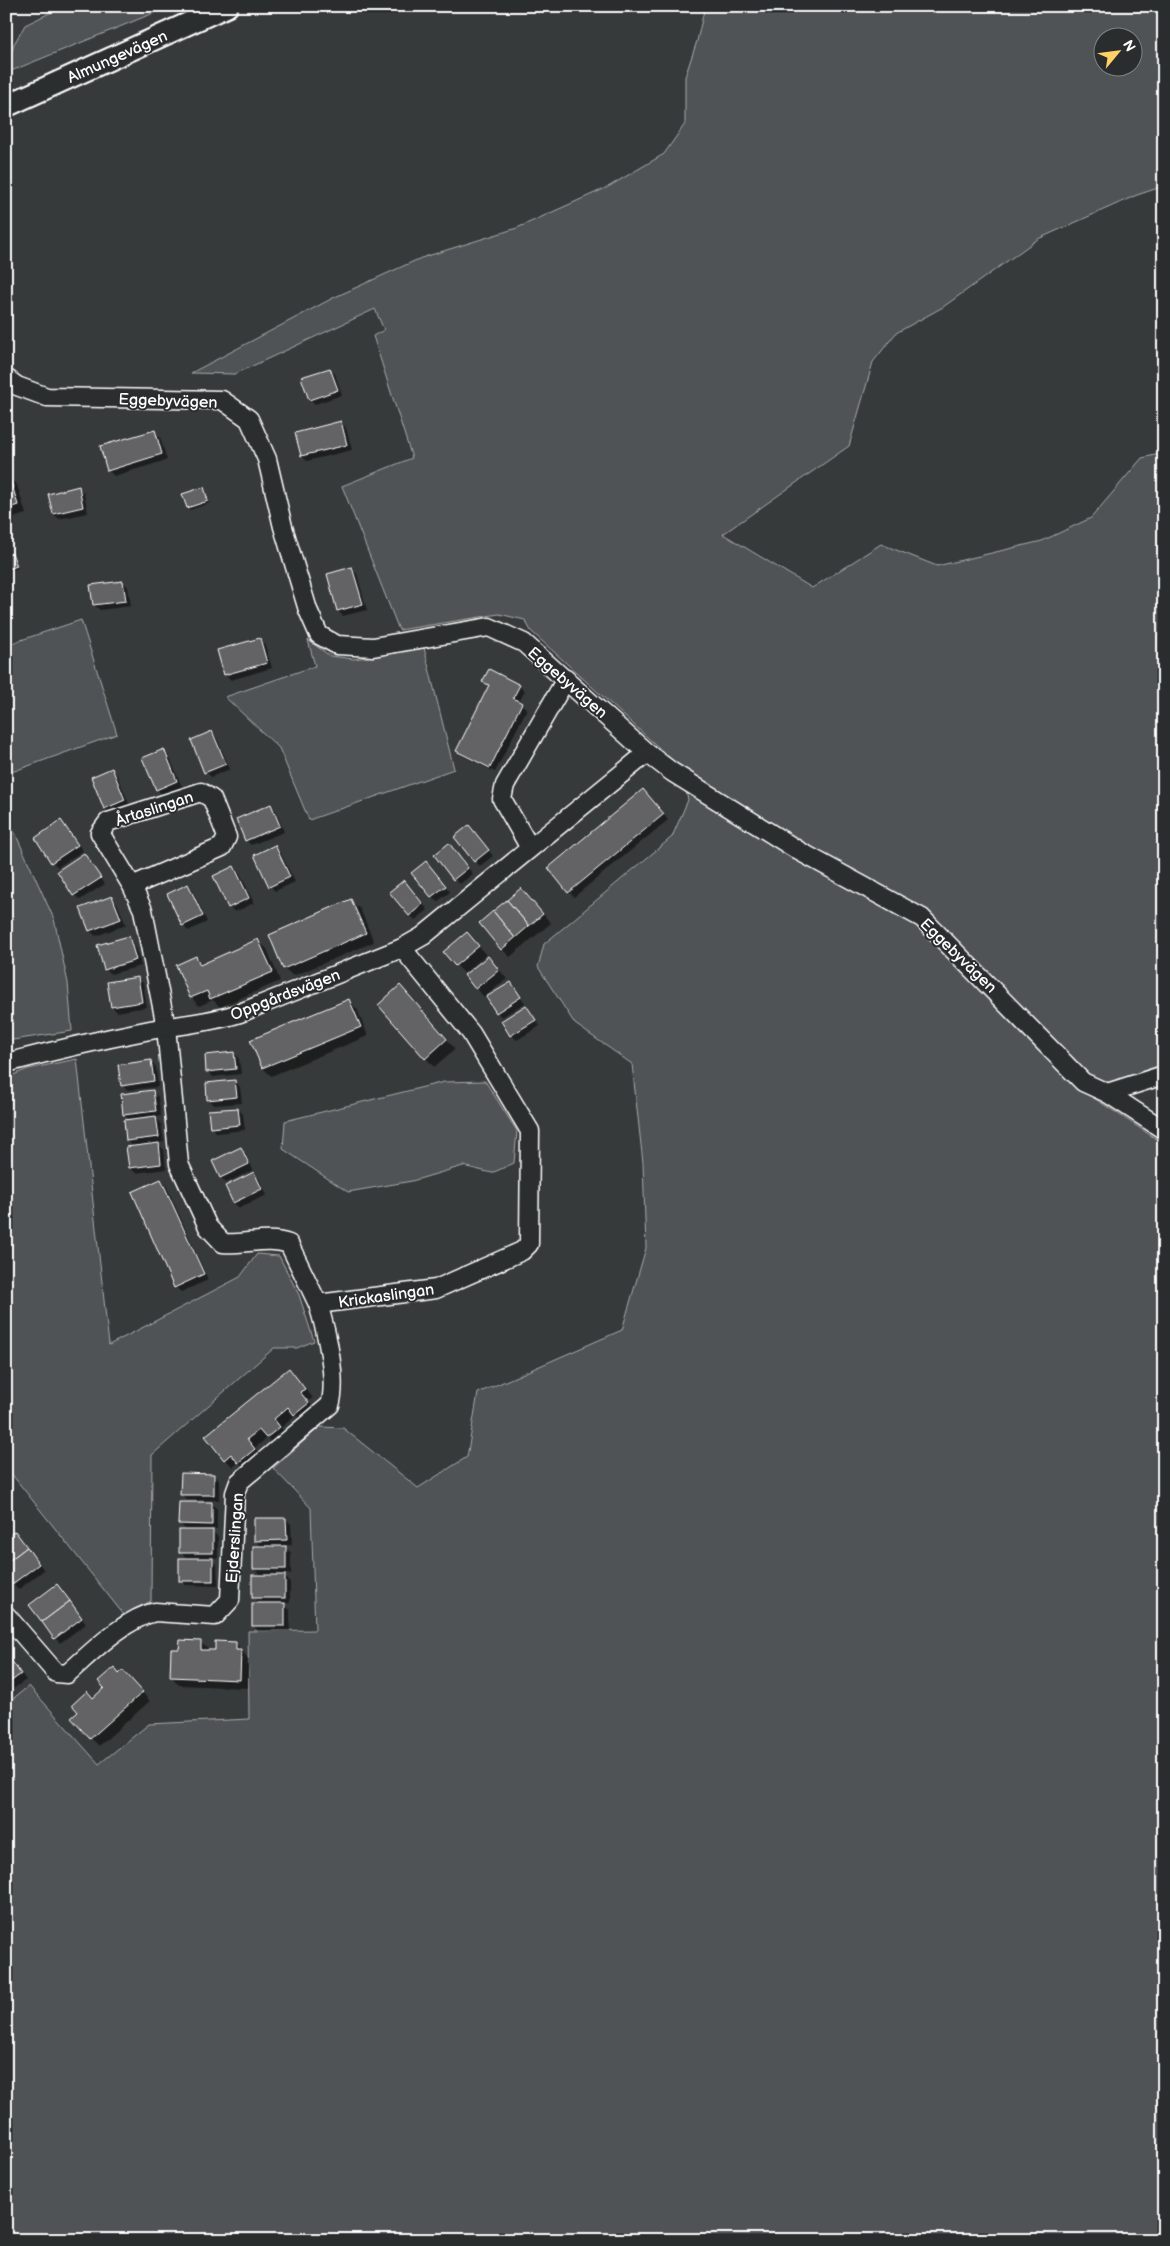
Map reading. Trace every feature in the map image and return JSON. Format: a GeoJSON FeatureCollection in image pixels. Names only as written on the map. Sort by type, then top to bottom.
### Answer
{"type":"FeatureCollection","features":[{"type":"Feature","properties":{"kind":"street","name":"Almungevägen"},"geometry":{"type":"LineString","coordinates":[[6,106],[227,6]]}},
{"type":"Feature","properties":{"kind":"street","name":"Eggebyvägen"},"geometry":{"type":"LineString","coordinates":[[6,378],[17,386],[47,398],[222,400],[249,419],[267,459],[283,527],[308,610],[319,635],[337,645],[373,646],[489,628],[524,643],[647,753],[672,772],[799,851],[922,918],[1083,1082],[1107,1093],[1164,1130]]}},
{"type":"Feature","properties":{"kind":"street"},"geometry":{"type":"LineString","coordinates":[[530,848],[502,799],[505,785],[566,679]]}},
{"type":"Feature","properties":{"kind":"street","name":"Oppgårdsvägen"},"geometry":{"type":"LineString","coordinates":[[6,1062],[100,1039],[213,1021],[240,1013],[402,948],[423,936],[647,753]]}},
{"type":"Feature","properties":{"kind":"street","name":"Årtaslingan"},"geometry":{"type":"LineString","coordinates":[[132,886],[222,847],[227,836],[212,798],[201,792],[108,822],[100,833],[132,886],[143,910],[166,1027]]}},
{"type":"Feature","properties":{"kind":"street","name":"Krickaslingan"},"geometry":{"type":"LineString","coordinates":[[166,1027],[179,1164],[208,1227],[223,1244],[273,1240],[288,1244],[318,1304],[436,1290],[522,1251],[529,1244],[530,1131],[471,1033],[402,948]]}},
{"type":"Feature","properties":{"kind":"street"},"geometry":{"type":"LineString","coordinates":[[1107,1093],[1164,1075]]}},
{"type":"Feature","properties":{"kind":"street","name":"Ejderslingan"},"geometry":{"type":"LineString","coordinates":[[6,1615],[56,1673],[66,1674],[129,1623],[146,1614],[155,1612],[215,1616],[230,1600],[235,1494],[238,1482],[330,1405],[334,1392],[324,1325],[318,1304]]}},
{"type":"Feature","properties":{"kind":"shaded area"},"geometry":{"type":"Polygon","coordinates":[[[64,6],[171,6],[6,73],[14,44],[25,25],[64,6]]]}},
{"type":"Feature","properties":{"kind":"shaded area"},"geometry":{"type":"Polygon","coordinates":[[[705,6],[1164,6],[1164,186],[1137,195],[1038,239],[943,307],[896,333],[873,362],[849,446],[723,534],[812,588],[881,544],[937,566],[1042,541],[1091,518],[1142,458],[1164,453],[1164,1064],[1125,1077],[1094,1098],[1164,1144],[1164,2240],[6,2240],[6,1704],[29,1686],[99,1764],[149,1724],[249,1719],[248,1631],[315,1630],[311,1508],[273,1468],[320,1427],[343,1428],[418,1488],[467,1457],[478,1393],[622,1330],[646,1248],[643,1163],[632,1064],[575,1024],[538,967],[544,944],[672,837],[688,800],[680,767],[531,631],[525,620],[499,614],[399,630],[342,486],[412,458],[373,336],[384,330],[375,309],[235,374],[191,373],[333,298],[421,258],[517,228],[608,187],[664,154],[685,124],[685,77],[697,41],[705,6]]]}},
{"type":"Feature","properties":{"kind":"shaded area"},"geometry":{"type":"Polygon","coordinates":[[[81,620],[117,734],[6,774],[6,645],[81,620]]]}},
{"type":"Feature","properties":{"kind":"shaded area"},"geometry":{"type":"Polygon","coordinates":[[[308,640],[330,656],[354,659],[424,648],[454,769],[309,820],[279,748],[225,697],[315,666],[308,640]]]}},
{"type":"Feature","properties":{"kind":"shaded area"},"geometry":{"type":"Polygon","coordinates":[[[6,813],[54,919],[68,983],[72,1031],[6,1041],[6,813]]]}},
{"type":"Feature","properties":{"kind":"shaded area"},"geometry":{"type":"Polygon","coordinates":[[[77,1059],[109,1345],[240,1277],[257,1254],[279,1256],[299,1295],[314,1341],[297,1348],[274,1348],[152,1455],[151,1601],[124,1615],[6,1467],[6,1078],[28,1069],[77,1059]]]}},
{"type":"Feature","properties":{"kind":"shaded area"},"geometry":{"type":"Polygon","coordinates":[[[485,1081],[517,1131],[514,1163],[492,1173],[463,1166],[412,1181],[348,1192],[283,1149],[285,1121],[444,1082],[485,1081]]]}},
{"type":"Feature","properties":{"kind":"building"},"geometry":{"type":"Polygon","coordinates":[[[330,368],[338,390],[309,400],[301,377],[330,368]]]}},
{"type":"Feature","properties":{"kind":"building"},"geometry":{"type":"Polygon","coordinates":[[[341,421],[347,445],[301,456],[295,433],[341,421]]]}},
{"type":"Feature","properties":{"kind":"building"},"geometry":{"type":"Polygon","coordinates":[[[155,430],[162,454],[107,471],[100,446],[155,430]]]}},
{"type":"Feature","properties":{"kind":"building"},"geometry":{"type":"Polygon","coordinates":[[[9,475],[18,505],[6,509],[6,476],[9,475]]]}},
{"type":"Feature","properties":{"kind":"building"},"geometry":{"type":"Polygon","coordinates":[[[79,486],[83,507],[53,514],[48,494],[79,486]]]}},
{"type":"Feature","properties":{"kind":"building"},"geometry":{"type":"Polygon","coordinates":[[[204,487],[208,501],[187,508],[182,494],[204,487]]]}},
{"type":"Feature","properties":{"kind":"building"},"geometry":{"type":"Polygon","coordinates":[[[12,553],[17,566],[6,570],[6,555],[12,553]]]}},
{"type":"Feature","properties":{"kind":"building"},"geometry":{"type":"Polygon","coordinates":[[[352,567],[363,604],[337,611],[327,574],[352,567]]]}},
{"type":"Feature","properties":{"kind":"building"},"geometry":{"type":"Polygon","coordinates":[[[123,581],[126,601],[93,605],[90,585],[123,581]]]}},
{"type":"Feature","properties":{"kind":"building"},"geometry":{"type":"Polygon","coordinates":[[[260,638],[267,663],[224,675],[217,650],[260,638]]]}},
{"type":"Feature","properties":{"kind":"building"},"geometry":{"type":"Polygon","coordinates":[[[489,669],[520,685],[513,698],[522,703],[490,768],[456,751],[489,685],[482,682],[489,669]]]}},
{"type":"Feature","properties":{"kind":"building"},"geometry":{"type":"Polygon","coordinates":[[[212,731],[226,764],[204,773],[191,740],[212,731]]]}},
{"type":"Feature","properties":{"kind":"building"},"geometry":{"type":"Polygon","coordinates":[[[164,749],[177,781],[156,790],[142,758],[164,749]]]}},
{"type":"Feature","properties":{"kind":"building"},"geometry":{"type":"Polygon","coordinates":[[[112,768],[125,800],[104,809],[91,777],[112,768]]]}},
{"type":"Feature","properties":{"kind":"building"},"geometry":{"type":"Polygon","coordinates":[[[643,789],[664,814],[568,893],[548,868],[643,789]]]}},
{"type":"Feature","properties":{"kind":"building"},"geometry":{"type":"Polygon","coordinates":[[[271,804],[280,826],[245,841],[236,819],[271,804]]]}},
{"type":"Feature","properties":{"kind":"building"},"geometry":{"type":"Polygon","coordinates":[[[61,820],[78,845],[51,863],[35,838],[61,820]]]}},
{"type":"Feature","properties":{"kind":"building"},"geometry":{"type":"Polygon","coordinates":[[[469,825],[489,850],[474,862],[454,837],[469,825]]]}},
{"type":"Feature","properties":{"kind":"building"},"geometry":{"type":"Polygon","coordinates":[[[449,843],[468,868],[453,880],[434,855],[449,843]]]}},
{"type":"Feature","properties":{"kind":"building"},"geometry":{"type":"Polygon","coordinates":[[[275,845],[290,877],[269,887],[254,855],[275,845]]]}},
{"type":"Feature","properties":{"kind":"building"},"geometry":{"type":"Polygon","coordinates":[[[84,853],[101,878],[73,896],[57,871],[84,853]]]}},
{"type":"Feature","properties":{"kind":"building"},"geometry":{"type":"Polygon","coordinates":[[[426,861],[446,886],[431,897],[411,873],[426,861]]]}},
{"type":"Feature","properties":{"kind":"building"},"geometry":{"type":"Polygon","coordinates":[[[234,866],[249,898],[228,908],[213,876],[234,866]]]}},
{"type":"Feature","properties":{"kind":"building"},"geometry":{"type":"Polygon","coordinates":[[[404,880],[423,904],[409,916],[389,892],[404,880]]]}},
{"type":"Feature","properties":{"kind":"building"},"geometry":{"type":"Polygon","coordinates":[[[188,884],[203,916],[182,926],[167,894],[188,884]]]}},
{"type":"Feature","properties":{"kind":"building"},"geometry":{"type":"Polygon","coordinates":[[[521,888],[543,914],[529,926],[507,900],[521,888]]]}},
{"type":"Feature","properties":{"kind":"building"},"geometry":{"type":"Polygon","coordinates":[[[112,896],[121,919],[89,931],[80,908],[112,896]]]}},
{"type":"Feature","properties":{"kind":"building"},"geometry":{"type":"Polygon","coordinates":[[[351,899],[366,933],[283,969],[269,935],[351,899]]]}},
{"type":"Feature","properties":{"kind":"building"},"geometry":{"type":"Polygon","coordinates":[[[507,900],[529,926],[515,938],[493,911],[507,900]]]}},
{"type":"Feature","properties":{"kind":"building"},"geometry":{"type":"Polygon","coordinates":[[[493,911],[515,938],[501,950],[479,923],[493,911]]]}},
{"type":"Feature","properties":{"kind":"building"},"geometry":{"type":"Polygon","coordinates":[[[467,932],[479,946],[455,966],[443,952],[467,932]]]}},
{"type":"Feature","properties":{"kind":"building"},"geometry":{"type":"Polygon","coordinates":[[[129,936],[136,960],[104,970],[97,945],[129,936]]]}},
{"type":"Feature","properties":{"kind":"building"},"geometry":{"type":"Polygon","coordinates":[[[258,939],[273,972],[210,999],[207,991],[190,998],[176,965],[196,956],[200,965],[258,939]]]}},
{"type":"Feature","properties":{"kind":"building"},"geometry":{"type":"Polygon","coordinates":[[[488,956],[499,970],[475,989],[464,975],[488,956]]]}},
{"type":"Feature","properties":{"kind":"building"},"geometry":{"type":"Polygon","coordinates":[[[138,977],[142,1002],[111,1007],[107,982],[138,977]]]}},
{"type":"Feature","properties":{"kind":"building"},"geometry":{"type":"Polygon","coordinates":[[[511,982],[521,997],[496,1013],[486,997],[511,982]]]}},
{"type":"Feature","properties":{"kind":"building"},"geometry":{"type":"Polygon","coordinates":[[[400,985],[447,1039],[425,1059],[378,1005],[400,985]]]}},
{"type":"Feature","properties":{"kind":"building"},"geometry":{"type":"Polygon","coordinates":[[[349,999],[361,1027],[262,1068],[250,1040],[349,999]]]}},
{"type":"Feature","properties":{"kind":"building"},"geometry":{"type":"Polygon","coordinates":[[[526,1005],[536,1020],[510,1036],[501,1021],[526,1005]]]}},
{"type":"Feature","properties":{"kind":"building"},"geometry":{"type":"Polygon","coordinates":[[[234,1052],[236,1069],[206,1072],[205,1055],[234,1052]]]}},
{"type":"Feature","properties":{"kind":"building"},"geometry":{"type":"Polygon","coordinates":[[[151,1060],[154,1081],[121,1086],[118,1065],[151,1060]]]}},
{"type":"Feature","properties":{"kind":"building"},"geometry":{"type":"Polygon","coordinates":[[[235,1080],[237,1097],[207,1100],[206,1083],[235,1080]]]}},
{"type":"Feature","properties":{"kind":"building"},"geometry":{"type":"Polygon","coordinates":[[[153,1090],[156,1111],[123,1115],[121,1094],[153,1090]]]}},
{"type":"Feature","properties":{"kind":"building"},"geometry":{"type":"Polygon","coordinates":[[[238,1108],[240,1125],[210,1128],[208,1110],[238,1108]]]}},
{"type":"Feature","properties":{"kind":"building"},"geometry":{"type":"Polygon","coordinates":[[[156,1116],[159,1137],[126,1141],[124,1120],[156,1116]]]}},
{"type":"Feature","properties":{"kind":"building"},"geometry":{"type":"Polygon","coordinates":[[[159,1143],[161,1164],[129,1168],[126,1147],[159,1143]]]}},
{"type":"Feature","properties":{"kind":"building"},"geometry":{"type":"Polygon","coordinates":[[[241,1147],[249,1164],[220,1178],[212,1161],[241,1147]]]}},
{"type":"Feature","properties":{"kind":"building"},"geometry":{"type":"Polygon","coordinates":[[[254,1172],[262,1189],[233,1203],[225,1186],[254,1172]]]}},
{"type":"Feature","properties":{"kind":"building"},"geometry":{"type":"Polygon","coordinates":[[[161,1179],[204,1274],[174,1288],[132,1192],[161,1179]]]}},
{"type":"Feature","properties":{"kind":"building"},"geometry":{"type":"Polygon","coordinates":[[[289,1368],[305,1389],[300,1392],[309,1403],[294,1415],[288,1407],[274,1419],[280,1427],[266,1438],[259,1430],[247,1439],[255,1449],[238,1463],[231,1454],[224,1460],[205,1436],[289,1368]]]}},
{"type":"Feature","properties":{"kind":"building"},"geometry":{"type":"Polygon","coordinates":[[[181,1473],[214,1474],[214,1495],[180,1495],[181,1473]]]}},
{"type":"Feature","properties":{"kind":"building"},"geometry":{"type":"Polygon","coordinates":[[[179,1502],[212,1502],[212,1525],[178,1524],[179,1502]]]}},
{"type":"Feature","properties":{"kind":"building"},"geometry":{"type":"Polygon","coordinates":[[[254,1518],[286,1518],[287,1540],[254,1541],[254,1518]]]}},
{"type":"Feature","properties":{"kind":"building"},"geometry":{"type":"Polygon","coordinates":[[[179,1530],[213,1530],[213,1553],[179,1553],[179,1530]]]}},
{"type":"Feature","properties":{"kind":"building"},"geometry":{"type":"Polygon","coordinates":[[[15,1531],[27,1547],[6,1563],[6,1537],[15,1531]]]}},
{"type":"Feature","properties":{"kind":"building"},"geometry":{"type":"Polygon","coordinates":[[[253,1546],[286,1546],[286,1569],[253,1569],[253,1546]]]}},
{"type":"Feature","properties":{"kind":"building"},"geometry":{"type":"Polygon","coordinates":[[[27,1547],[39,1564],[11,1585],[6,1578],[6,1563],[27,1547]]]}},
{"type":"Feature","properties":{"kind":"building"},"geometry":{"type":"Polygon","coordinates":[[[179,1558],[213,1558],[213,1581],[179,1581],[179,1558]]]}},
{"type":"Feature","properties":{"kind":"building"},"geometry":{"type":"Polygon","coordinates":[[[252,1575],[285,1575],[285,1598],[252,1598],[252,1575]]]}},
{"type":"Feature","properties":{"kind":"building"},"geometry":{"type":"Polygon","coordinates":[[[57,1584],[70,1601],[42,1622],[29,1605],[57,1584]]]}},
{"type":"Feature","properties":{"kind":"building"},"geometry":{"type":"Polygon","coordinates":[[[70,1601],[82,1618],[54,1639],[42,1622],[70,1601]]]}},
{"type":"Feature","properties":{"kind":"building"},"geometry":{"type":"Polygon","coordinates":[[[252,1603],[285,1603],[285,1626],[252,1626],[252,1603]]]}},
{"type":"Feature","properties":{"kind":"building"},"geometry":{"type":"Polygon","coordinates":[[[180,1640],[201,1641],[201,1650],[215,1650],[215,1641],[236,1642],[236,1650],[241,1650],[240,1680],[170,1677],[171,1649],[179,1649],[180,1640]]]}},
{"type":"Feature","properties":{"kind":"building"},"geometry":{"type":"Polygon","coordinates":[[[9,1657],[21,1674],[6,1685],[6,1659],[9,1657]]]}},
{"type":"Feature","properties":{"kind":"building"},"geometry":{"type":"Polygon","coordinates":[[[114,1667],[119,1674],[123,1670],[143,1692],[90,1739],[71,1718],[78,1712],[72,1705],[87,1691],[93,1698],[104,1688],[98,1681],[114,1667]]]}}]}
